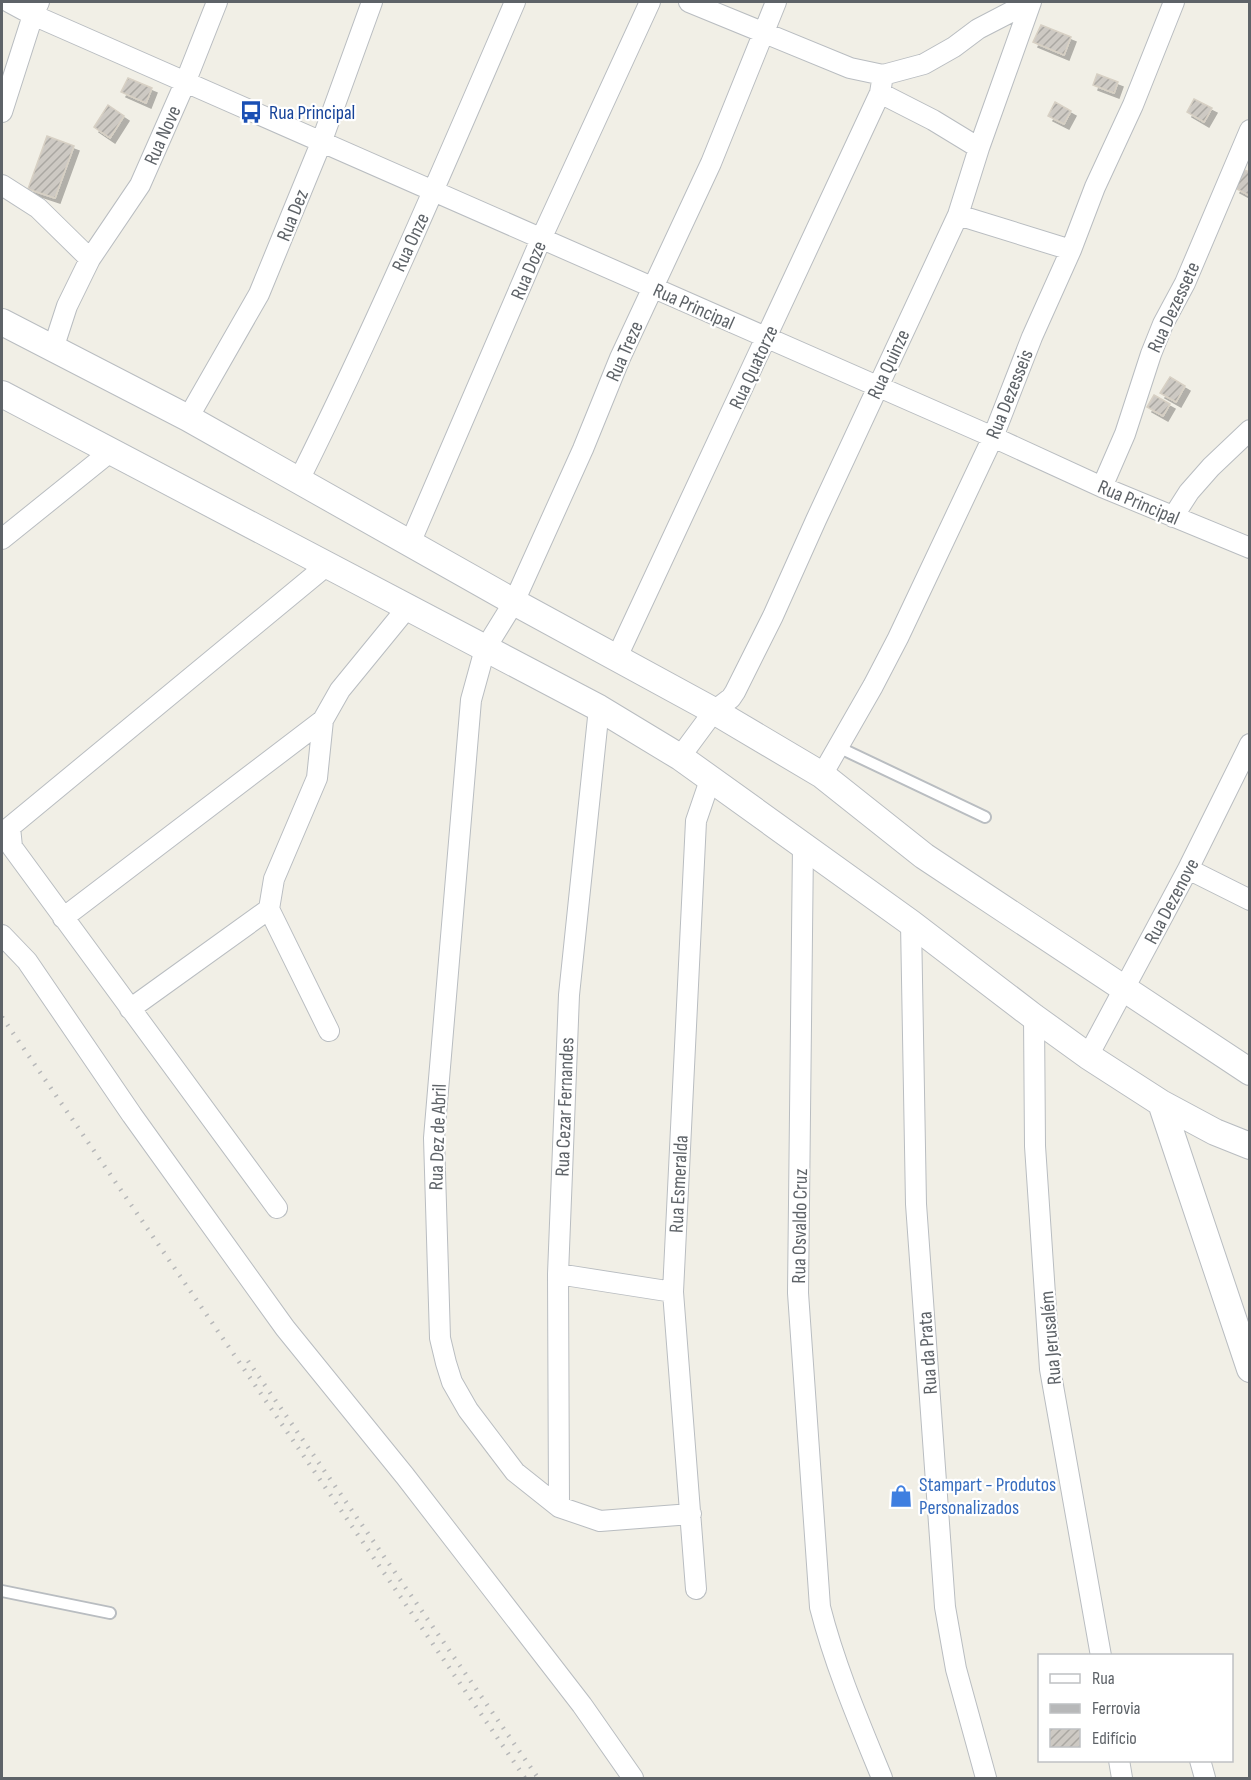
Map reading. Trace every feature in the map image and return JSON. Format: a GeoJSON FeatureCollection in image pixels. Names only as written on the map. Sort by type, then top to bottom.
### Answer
{"type":"FeatureCollection","features":[{"type":"Feature","properties":{"kind":"street","name":"Rua Principal"},"geometry":{"type":"LineString","coordinates":[[9,2],[36,8],[186,83],[1102,487],[1250,549]]}},
{"type":"Feature","properties":{"kind":"street","name":"Rua Nove"},"geometry":{"type":"LineString","coordinates":[[53,350],[67,306],[90,259],[140,185],[186,83],[217,2]]}},
{"type":"Feature","properties":{"kind":"street","name":"Rua Dez"},"geometry":{"type":"LineString","coordinates":[[188,417],[259,294],[321,143],[372,2]]}},
{"type":"Feature","properties":{"kind":"street","name":"Rua Onze"},"geometry":{"type":"LineString","coordinates":[[299,480],[434,192],[515,2]]}},
{"type":"Feature","properties":{"kind":"street","name":"Rua Doze"},"geometry":{"type":"LineString","coordinates":[[411,542],[541,239],[650,2]]}},
{"type":"Feature","properties":{"kind":"street"},"geometry":{"type":"LineString","coordinates":[[690,2],[850,68],[882,84],[933,120],[979,148]]}},
{"type":"Feature","properties":{"kind":"street","name":"Rua Treze"},"geometry":{"type":"LineString","coordinates":[[514,602],[652,288],[676,242],[711,163],[776,2]]}},
{"type":"Feature","properties":{"kind":"street"},"geometry":{"type":"LineString","coordinates":[[882,84],[924,64],[954,47],[978,29],[1030,2]]}},
{"type":"Feature","properties":{"kind":"street","name":"Rua Quinze"},"geometry":{"type":"LineString","coordinates":[[680,757],[714,711],[731,698],[751,661],[958,215],[1030,2]]}},
{"type":"Feature","properties":{"kind":"street","name":"Rua Dezesseis"},"geometry":{"type":"LineString","coordinates":[[822,775],[873,686],[993,437],[1032,337],[1071,250],[1095,187],[1133,105],[1174,2]]}},
{"type":"Feature","properties":{"kind":"street"},"geometry":{"type":"LineString","coordinates":[[2,112],[36,8]]}},
{"type":"Feature","properties":{"kind":"street","name":"Rua Quatorze"},"geometry":{"type":"LineString","coordinates":[[617,657],[767,338],[882,84]]}},
{"type":"Feature","properties":{"kind":"street","name":"Rua Dezessete"},"geometry":{"type":"LineString","coordinates":[[1102,487],[1125,434],[1163,324],[1185,283],[1250,130]]}},
{"type":"Feature","properties":{"kind":"street"},"geometry":{"type":"LineString","coordinates":[[2,185],[38,208],[90,259]]}},
{"type":"Feature","properties":{"kind":"street"},"geometry":{"type":"LineString","coordinates":[[958,215],[1071,250]]}},
{"type":"Feature","properties":{"kind":"street"},"geometry":{"type":"LineString","coordinates":[[2,322],[188,417],[514,602],[714,711],[822,775],[924,856],[1250,1072]]}},
{"type":"Feature","properties":{"kind":"street"},"geometry":{"type":"LineString","coordinates":[[3,397],[599,708],[680,757],[912,923],[1088,1056],[1161,1103],[1215,1132],[1250,1146]]}},
{"type":"Feature","properties":{"kind":"street"},"geometry":{"type":"LineString","coordinates":[[1173,517],[1189,492],[1211,466],[1250,430]]}},
{"type":"Feature","properties":{"kind":"street"},"geometry":{"type":"LineString","coordinates":[[2,540],[110,452]]}},
{"type":"Feature","properties":{"kind":"street"},"geometry":{"type":"LineString","coordinates":[[277,1208],[12,847],[10,827],[326,566]]}},
{"type":"Feature","properties":{"kind":"street","name":"Rua Dez de Abril"},"geometry":{"type":"LineString","coordinates":[[514,602],[484,649],[471,700],[434,1138],[440,1338],[452,1382],[468,1410],[515,1472],[559,1507],[600,1521],[691,1514]]}},
{"type":"Feature","properties":{"kind":"street"},"geometry":{"type":"LineString","coordinates":[[329,1031],[269,909],[274,879],[316,778],[323,720],[340,690],[407,608]]}},
{"type":"Feature","properties":{"kind":"street","name":"Rua Cezar Fernandes"},"geometry":{"type":"LineString","coordinates":[[559,1507],[558,1274],[569,995],[599,708]]}},
{"type":"Feature","properties":{"kind":"street"},"geometry":{"type":"LineString","coordinates":[[63,918],[323,720]]}},
{"type":"Feature","properties":{"kind":"street","name":"Rua Dezenove"},"geometry":{"type":"LineString","coordinates":[[1088,1056],[1188,869],[1250,744]]}},
{"type":"Feature","properties":{"kind":"street","name":"Rua Esmeralda"},"geometry":{"type":"LineString","coordinates":[[696,1589],[673,1292],[696,821],[710,780]]}},
{"type":"Feature","properties":{"kind":"street","name":"Rua Osvaldo Cruz"},"geometry":{"type":"LineString","coordinates":[[803,845],[798,1293],[820,1607],[844,1686],[882,1779]]}},
{"type":"Feature","properties":{"kind":"street"},"geometry":{"type":"LineString","coordinates":[[1188,869],[1250,900]]}},
{"type":"Feature","properties":{"kind":"street"},"geometry":{"type":"LineString","coordinates":[[130,1009],[269,909]]}},
{"type":"Feature","properties":{"kind":"street","name":"Rua da Prata"},"geometry":{"type":"LineString","coordinates":[[912,923],[916,1204],[945,1607],[956,1669],[986,1779]]}},
{"type":"Feature","properties":{"kind":"street"},"geometry":{"type":"LineString","coordinates":[[2,934],[27,961],[132,1115],[285,1328],[405,1476],[582,1705],[633,1779]]}},
{"type":"Feature","properties":{"kind":"street","name":"Rua Jerusalém"},"geometry":{"type":"LineString","coordinates":[[1034,1017],[1035,1146],[1050,1369],[1101,1654]]}},
{"type":"Feature","properties":{"kind":"street"},"geometry":{"type":"LineString","coordinates":[[1161,1103],[1250,1369]]}},
{"type":"Feature","properties":{"kind":"street"},"geometry":{"type":"LineString","coordinates":[[558,1274],[673,1292]]}},
{"type":"Feature","properties":{"kind":"street"},"geometry":{"type":"LineString","coordinates":[[1119,1762],[1122,1779]]}},
{"type":"Feature","properties":{"kind":"street"},"geometry":{"type":"LineString","coordinates":[[1200,1762],[1205,1779]]}},
{"type":"Feature","properties":{"kind":"lane"},"geometry":{"type":"LineString","coordinates":[[838,747],[985,817]]}},
{"type":"Feature","properties":{"kind":"lane"},"geometry":{"type":"LineString","coordinates":[[2,1591],[110,1613]]}},
{"type":"Feature","properties":{"kind":"building"},"geometry":{"type":"Polygon","coordinates":[[[1041,25],[1071,37],[1064,55],[1033,42],[1041,25]]]}},
{"type":"Feature","properties":{"kind":"building"},"geometry":{"type":"Polygon","coordinates":[[[1097,74],[1118,82],[1114,93],[1093,85],[1097,74]]]}},
{"type":"Feature","properties":{"kind":"building"},"geometry":{"type":"Polygon","coordinates":[[[128,78],[152,88],[146,103],[121,92],[128,78]]]}},
{"type":"Feature","properties":{"kind":"building"},"geometry":{"type":"Polygon","coordinates":[[[1194,99],[1212,108],[1204,122],[1187,112],[1194,99]]]}},
{"type":"Feature","properties":{"kind":"building"},"geometry":{"type":"Polygon","coordinates":[[[1055,102],[1071,111],[1064,124],[1048,116],[1055,102]]]}},
{"type":"Feature","properties":{"kind":"building"},"geometry":{"type":"Polygon","coordinates":[[[108,105],[124,116],[110,138],[94,127],[108,105]]]}},
{"type":"Feature","properties":{"kind":"building"},"geometry":{"type":"Polygon","coordinates":[[[47,136],[74,146],[55,198],[28,189],[47,136]]]}},
{"type":"Feature","properties":{"kind":"building"},"geometry":{"type":"Polygon","coordinates":[[[1244,170],[1250,172],[1250,196],[1235,188],[1244,170]]]}},
{"type":"Feature","properties":{"kind":"building"},"geometry":{"type":"Polygon","coordinates":[[[1170,377],[1185,386],[1176,402],[1160,393],[1170,377]]]}},
{"type":"Feature","properties":{"kind":"building"},"geometry":{"type":"Polygon","coordinates":[[[1154,395],[1170,404],[1163,416],[1147,407],[1154,395]]]}},
{"type":"Feature","properties":{"kind":"railway"},"geometry":{"type":"LineString","coordinates":[[2,1017],[525,1778]]}},
{"type":"Feature","properties":{"kind":"railway"},"geometry":{"type":"LineString","coordinates":[[248,1361],[538,1778]]}},
{"type":"Feature","properties":{"kind":"place","name":"Rua Principal"},"geometry":{"type":"Point","coordinates":[251,112]}},
{"type":"Feature","properties":{"kind":"place","name":"Stampart - Produtos Personalizados"},"geometry":{"type":"Point","coordinates":[901,1496]}}]}
